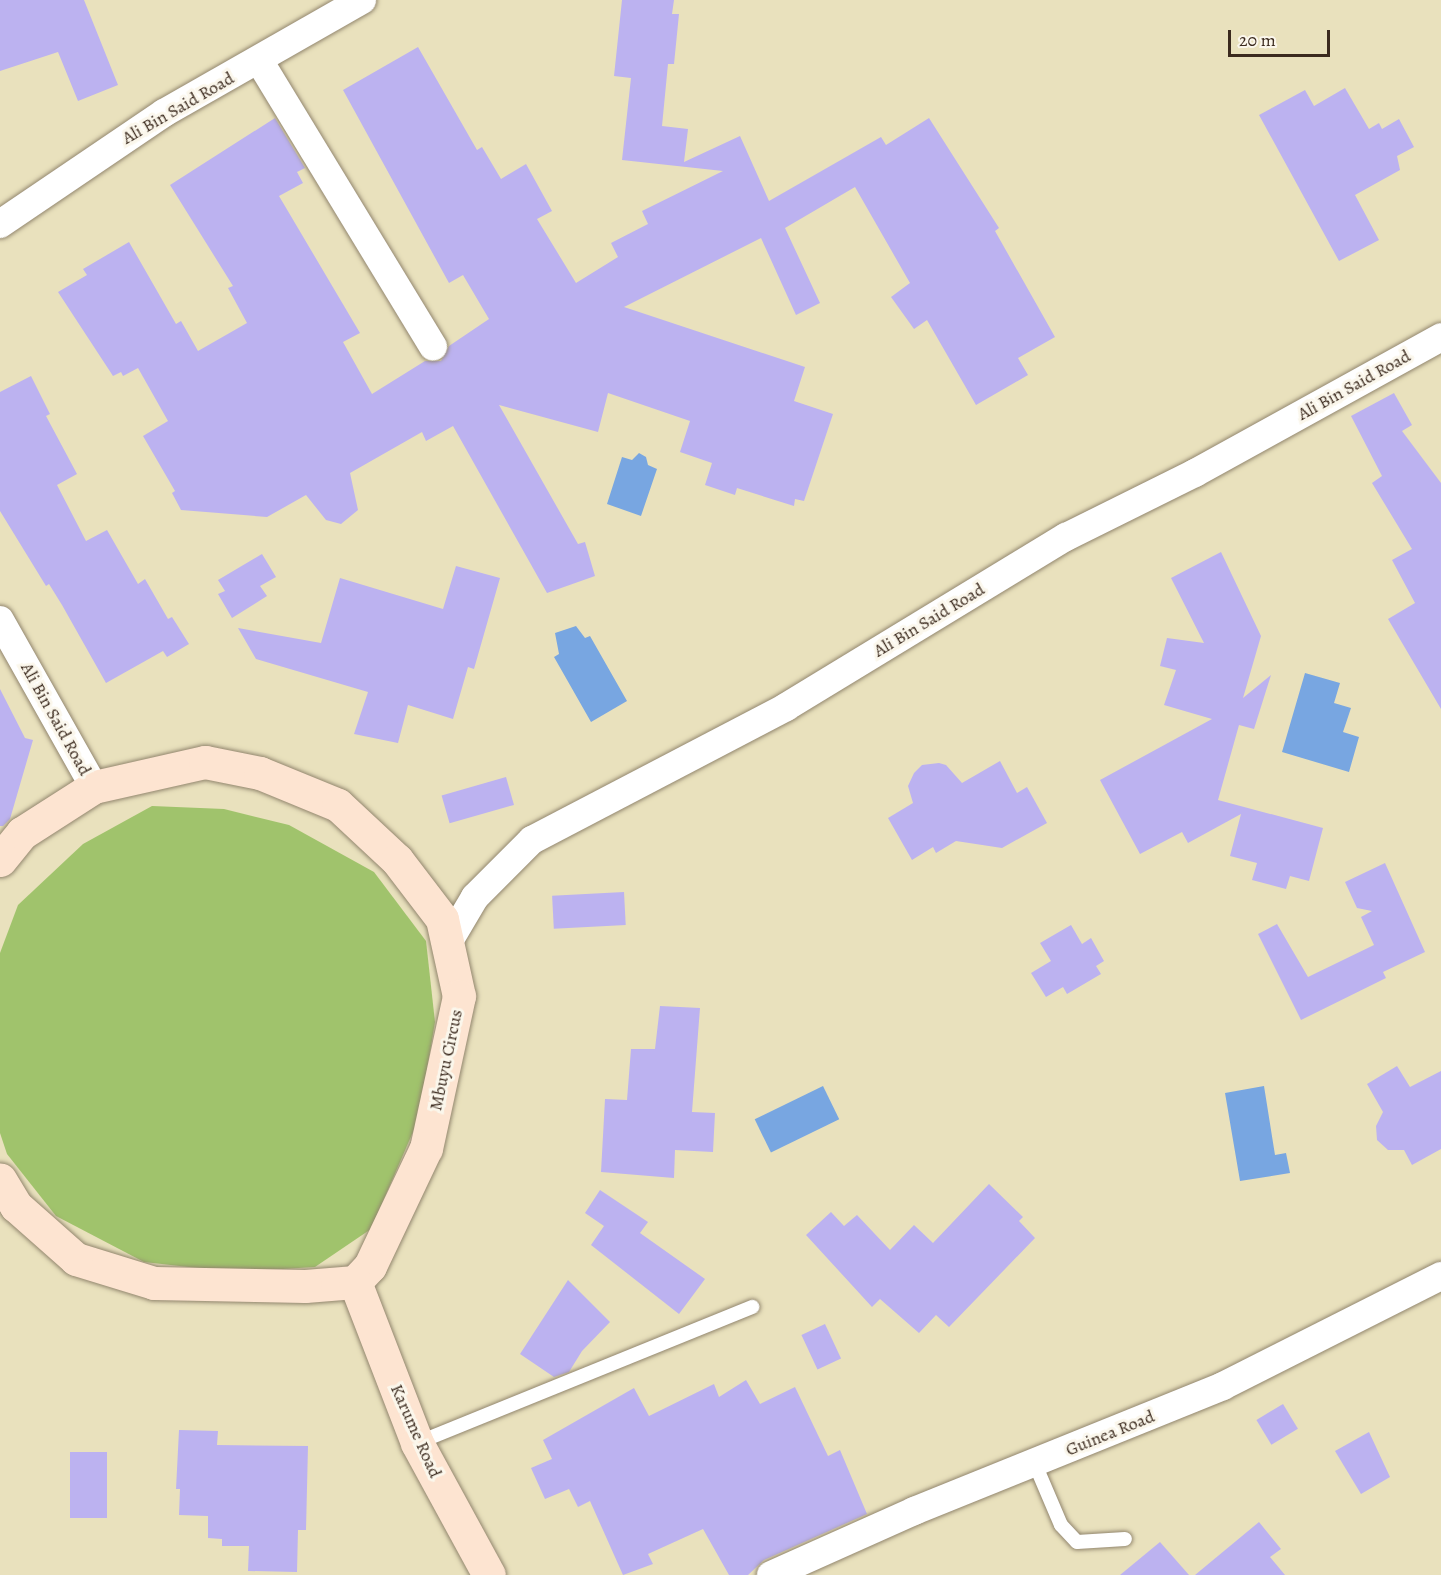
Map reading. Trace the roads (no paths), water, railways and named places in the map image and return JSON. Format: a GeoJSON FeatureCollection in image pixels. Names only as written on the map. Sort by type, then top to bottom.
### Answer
{"type":"FeatureCollection","features":[{"type":"Feature","properties":{"kind":"street","name":"Ali Bin Said Road"},"geometry":{"type":"LineString","coordinates":[[0,224],[164,113],[260,62],[362,0]]}},
{"type":"Feature","properties":{"kind":"street"},"geometry":{"type":"LineString","coordinates":[[260,62],[433,347]]}},
{"type":"Feature","properties":{"kind":"street","name":"Ali Bin Said Road"},"geometry":{"type":"LineString","coordinates":[[449,941],[476,897],[532,840],[786,706],[1066,537],[1195,473],[1441,336]]}},
{"type":"Feature","properties":{"kind":"street","name":"Ali Bin Said Road"},"geometry":{"type":"LineString","coordinates":[[0,620],[94,787]]}},
{"type":"Feature","properties":{"kind":"street","name":"Mbuyu Circus"},"geometry":{"type":"LineString","coordinates":[[0,860],[22,833],[94,787],[205,762],[261,773],[338,805],[397,860],[442,919],[449,941],[459,996],[426,1148],[370,1266],[355,1282]]}},
{"type":"Feature","properties":{"kind":"street"},"geometry":{"type":"LineString","coordinates":[[0,1179],[16,1206],[76,1259],[154,1283],[305,1286],[355,1282]]}},
{"type":"Feature","properties":{"kind":"street","name":"Guinea Road"},"geometry":{"type":"LineString","coordinates":[[771,1575],[914,1511],[1035,1464],[1223,1386],[1441,1276]]}},
{"type":"Feature","properties":{"kind":"street","name":"Karume Road"},"geometry":{"type":"LineString","coordinates":[[355,1282],[417,1443],[489,1575]]}},
{"type":"Feature","properties":{"kind":"lane"},"geometry":{"type":"LineString","coordinates":[[417,1443],[752,1307]]}},
{"type":"Feature","properties":{"kind":"lane"},"geometry":{"type":"LineString","coordinates":[[1035,1464],[1061,1525],[1077,1542],[1125,1539]]}},
{"type":"Feature","properties":{"kind":"water"},"geometry":{"type":"Polygon","coordinates":[[[639,453],[646,457],[648,465],[657,469],[641,516],[607,504],[622,457],[632,460],[639,453]]]}},
{"type":"Feature","properties":{"kind":"water"},"geometry":{"type":"Polygon","coordinates":[[[576,626],[585,638],[590,636],[627,701],[591,722],[554,657],[559,654],[555,633],[576,626]]]}},
{"type":"Feature","properties":{"kind":"water"},"geometry":{"type":"Polygon","coordinates":[[[1305,673],[1340,683],[1334,703],[1351,708],[1343,732],[1359,737],[1349,772],[1282,752],[1305,673]]]}},
{"type":"Feature","properties":{"kind":"water"},"geometry":{"type":"Polygon","coordinates":[[[823,1086],[839,1119],[771,1153],[755,1119],[823,1086]]]}},
{"type":"Feature","properties":{"kind":"water"},"geometry":{"type":"Polygon","coordinates":[[[1264,1086],[1275,1155],[1286,1153],[1290,1173],[1240,1181],[1225,1093],[1264,1086]]]}}]}
